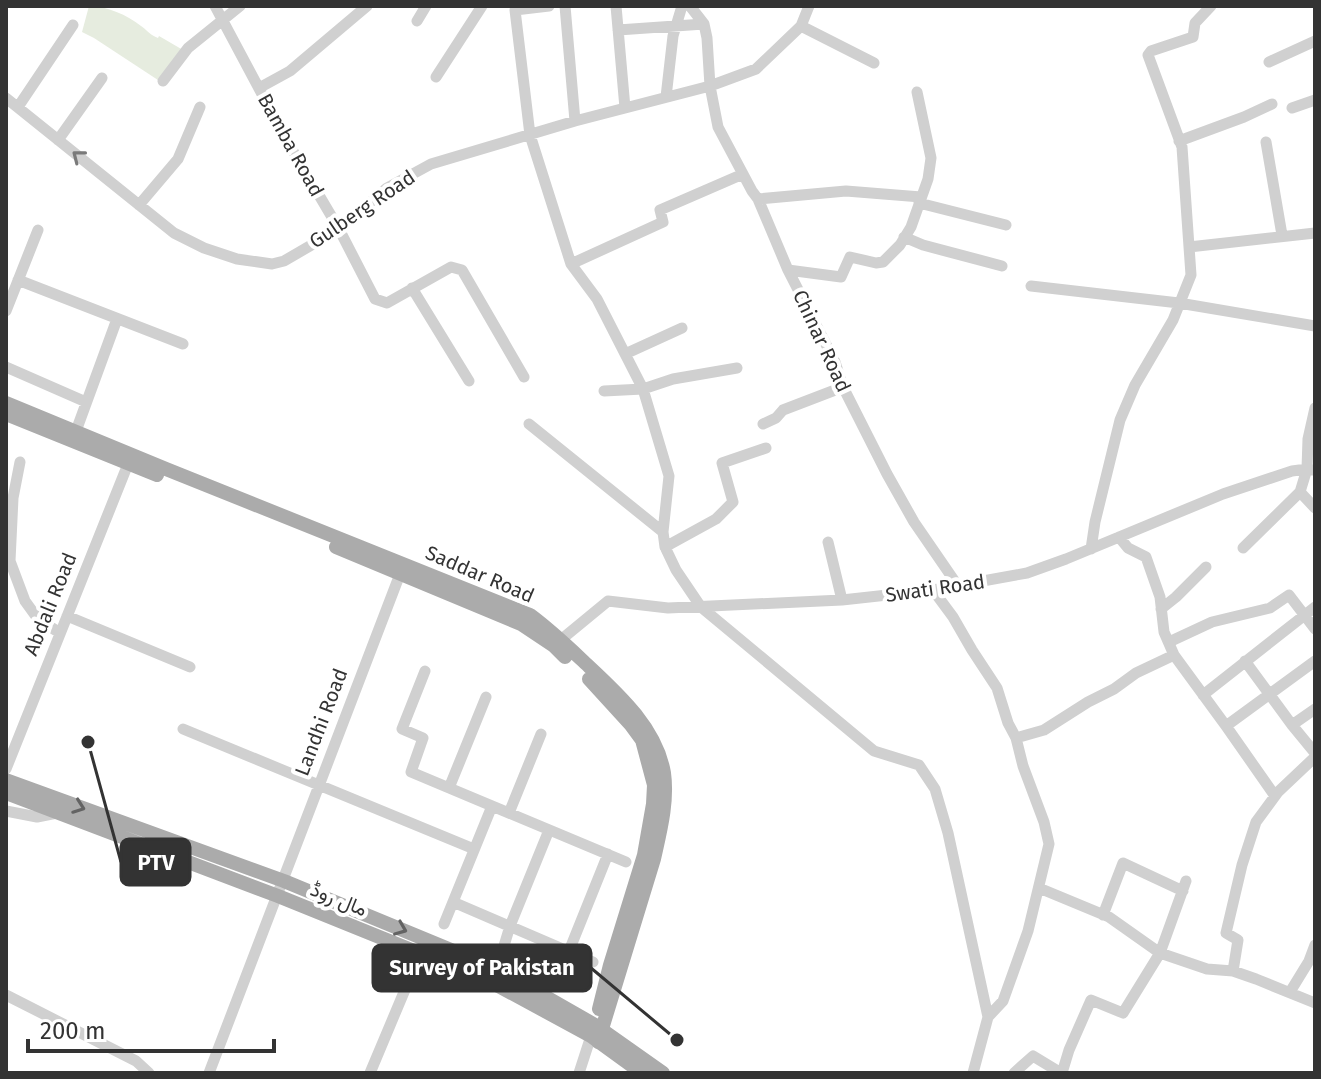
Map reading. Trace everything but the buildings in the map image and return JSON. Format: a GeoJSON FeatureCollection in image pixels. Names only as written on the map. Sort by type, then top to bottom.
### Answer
{"type":"FeatureCollection","features":[{"type":"Feature","properties":{"kind":"main road","name":"Saddar Road"},"geometry":{"type":"LineString","coordinates":[[6,403],[76,431],[129,459]]}},
{"type":"Feature","properties":{"kind":"main road","name":"Saddar Road"},"geometry":{"type":"LineString","coordinates":[[6,414],[129,459],[402,569],[557,643],[642,740],[654,785],[644,855],[596,1033]]}},
{"type":"Feature","properties":{"kind":"main road","name":"مال روڈ"},"geometry":{"type":"LineString","coordinates":[[6,780],[284,881],[497,969],[574,1013],[642,1073]]}},
{"type":"Feature","properties":{"kind":"main road","name":"مال روڈ"},"geometry":{"type":"LineString","coordinates":[[6,793],[278,896],[493,983],[596,1033]]}},
{"type":"Feature","properties":{"kind":"main road"},"geometry":{"type":"LineString","coordinates":[[574,1013],[607,997],[616,1040]]}},
{"type":"Feature","properties":{"kind":"main road"},"geometry":{"type":"LineString","coordinates":[[596,1033],[616,1040],[663,1073]]}},
{"type":"Feature","properties":{"kind":"street","name":"Bamba Road"},"geometry":{"type":"LineString","coordinates":[[215,6],[375,299],[387,303],[451,267],[462,270],[524,377]]}},
{"type":"Feature","properties":{"kind":"street"},"geometry":{"type":"LineString","coordinates":[[163,81],[188,48],[240,6]]}},
{"type":"Feature","properties":{"kind":"street"},"geometry":{"type":"LineString","coordinates":[[259,88],[290,71],[367,6]]}},
{"type":"Feature","properties":{"kind":"street"},"geometry":{"type":"LineString","coordinates":[[417,21],[426,6]]}},
{"type":"Feature","properties":{"kind":"street"},"geometry":{"type":"LineString","coordinates":[[436,77],[482,6]]}},
{"type":"Feature","properties":{"kind":"street"},"geometry":{"type":"LineString","coordinates":[[549,6],[515,10],[530,135],[571,264],[597,299],[643,389],[669,476],[663,532],[665,547],[676,570],[701,607],[874,751],[919,765],[935,789],[948,833],[988,1017],[975,1072]]}},
{"type":"Feature","properties":{"kind":"street"},"geometry":{"type":"LineString","coordinates":[[565,6],[575,121]]}},
{"type":"Feature","properties":{"kind":"street"},"geometry":{"type":"LineString","coordinates":[[616,6],[625,108]]}},
{"type":"Feature","properties":{"kind":"street"},"geometry":{"type":"LineString","coordinates":[[666,97],[676,24],[682,6]]}},
{"type":"Feature","properties":{"kind":"street"},"geometry":{"type":"LineString","coordinates":[[690,6],[704,24]]}},
{"type":"Feature","properties":{"kind":"street"},"geometry":{"type":"LineString","coordinates":[[809,6],[801,26],[874,63]]}},
{"type":"Feature","properties":{"kind":"street"},"geometry":{"type":"LineString","coordinates":[[1091,549],[1120,420],[1135,385],[1173,320],[1191,275],[1182,147],[1148,55],[1151,51],[1193,37],[1195,23],[1211,6]]}},
{"type":"Feature","properties":{"kind":"street"},"geometry":{"type":"LineString","coordinates":[[618,30],[704,24]]}},
{"type":"Feature","properties":{"kind":"street","name":"Chinar Road"},"geometry":{"type":"LineString","coordinates":[[704,24],[710,86],[718,127],[758,199],[788,270],[822,333],[843,387],[914,522],[958,586]]}},
{"type":"Feature","properties":{"kind":"street"},"geometry":{"type":"LineString","coordinates":[[18,107],[73,25]]}},
{"type":"Feature","properties":{"kind":"street","name":"Gulberg Road"},"geometry":{"type":"LineString","coordinates":[[6,98],[174,233],[204,248],[237,259],[272,264],[284,261],[339,229],[387,188],[431,164],[575,121],[710,86],[756,69],[801,26]]}},
{"type":"Feature","properties":{"kind":"street"},"geometry":{"type":"LineString","coordinates":[[1269,62],[1315,41]]}},
{"type":"Feature","properties":{"kind":"street"},"geometry":{"type":"LineString","coordinates":[[58,140],[102,78]]}},
{"type":"Feature","properties":{"kind":"street"},"geometry":{"type":"LineString","coordinates":[[788,270],[841,277],[850,257],[883,262],[900,245],[911,227],[928,179],[931,158],[917,92]]}},
{"type":"Feature","properties":{"kind":"street"},"geometry":{"type":"LineString","coordinates":[[1292,108],[1315,100]]}},
{"type":"Feature","properties":{"kind":"street"},"geometry":{"type":"LineString","coordinates":[[1179,141],[1272,104]]}},
{"type":"Feature","properties":{"kind":"street"},"geometry":{"type":"LineString","coordinates":[[139,205],[178,159],[200,107]]}},
{"type":"Feature","properties":{"kind":"street"},"geometry":{"type":"LineString","coordinates":[[1266,142],[1282,235]]}},
{"type":"Feature","properties":{"kind":"street"},"geometry":{"type":"LineString","coordinates":[[571,264],[663,222],[660,210],[743,174]]}},
{"type":"Feature","properties":{"kind":"street"},"geometry":{"type":"LineString","coordinates":[[758,199],[846,191],[920,200],[1006,225]]}},
{"type":"Feature","properties":{"kind":"street"},"geometry":{"type":"LineString","coordinates":[[6,311],[38,230]]}},
{"type":"Feature","properties":{"kind":"street"},"geometry":{"type":"LineString","coordinates":[[1189,247],[1315,233]]}},
{"type":"Feature","properties":{"kind":"street"},"geometry":{"type":"LineString","coordinates":[[904,237],[1002,266]]}},
{"type":"Feature","properties":{"kind":"street"},"geometry":{"type":"LineString","coordinates":[[18,280],[183,344]]}},
{"type":"Feature","properties":{"kind":"street"},"geometry":{"type":"LineString","coordinates":[[1031,286],[1179,303],[1315,326]]}},
{"type":"Feature","properties":{"kind":"street"},"geometry":{"type":"LineString","coordinates":[[412,288],[469,381]]}},
{"type":"Feature","properties":{"kind":"street"},"geometry":{"type":"LineString","coordinates":[[76,431],[117,319]]}},
{"type":"Feature","properties":{"kind":"street"},"geometry":{"type":"LineString","coordinates":[[625,354],[682,328]]}},
{"type":"Feature","properties":{"kind":"street"},"geometry":{"type":"LineString","coordinates":[[6,367],[86,402]]}},
{"type":"Feature","properties":{"kind":"street"},"geometry":{"type":"LineString","coordinates":[[604,391],[643,389],[673,379],[737,368]]}},
{"type":"Feature","properties":{"kind":"street"},"geometry":{"type":"LineString","coordinates":[[763,424],[776,418],[783,410],[843,387]]}},
{"type":"Feature","properties":{"kind":"street"},"geometry":{"type":"LineString","coordinates":[[1243,548],[1300,492],[1311,470],[1308,439],[1315,408]]}},
{"type":"Feature","properties":{"kind":"street"},"geometry":{"type":"LineString","coordinates":[[529,424],[663,532]]}},
{"type":"Feature","properties":{"kind":"street"},"geometry":{"type":"LineString","coordinates":[[665,547],[716,519],[733,502],[722,463],[766,448]]}},
{"type":"Feature","properties":{"kind":"street","name":"Abdali Road"},"geometry":{"type":"LineString","coordinates":[[6,769],[129,459]]}},
{"type":"Feature","properties":{"kind":"street"},"geometry":{"type":"LineString","coordinates":[[20,462],[13,498],[10,561],[25,601],[38,619],[60,633]]}},
{"type":"Feature","properties":{"kind":"street","name":"Swati Road"},"geometry":{"type":"LineString","coordinates":[[557,643],[608,601],[668,608],[842,600],[933,590],[1027,573],[1223,494],[1292,471],[1311,470]]}},
{"type":"Feature","properties":{"kind":"street"},"geometry":{"type":"LineString","coordinates":[[1300,492],[1315,508]]}},
{"type":"Feature","properties":{"kind":"street"},"geometry":{"type":"LineString","coordinates":[[1119,537],[1128,548],[1146,557],[1160,597],[1164,632],[1174,655],[1275,796]]}},
{"type":"Feature","properties":{"kind":"street"},"geometry":{"type":"LineString","coordinates":[[828,542],[842,600]]}},
{"type":"Feature","properties":{"kind":"street"},"geometry":{"type":"LineString","coordinates":[[1161,609],[1206,567]]}},
{"type":"Feature","properties":{"kind":"street","name":"Landhi Road"},"geometry":{"type":"LineString","coordinates":[[209,1073],[402,569]]}},
{"type":"Feature","properties":{"kind":"street"},"geometry":{"type":"LineString","coordinates":[[933,590],[997,688],[1049,844],[1028,931],[1003,1001],[988,1017]]}},
{"type":"Feature","properties":{"kind":"street"},"geometry":{"type":"LineString","coordinates":[[1169,642],[1212,622],[1270,608],[1289,595],[1310,610],[1315,629]]}},
{"type":"Feature","properties":{"kind":"street"},"geometry":{"type":"LineString","coordinates":[[1203,695],[1310,610]]}},
{"type":"Feature","properties":{"kind":"street"},"geometry":{"type":"LineString","coordinates":[[67,616],[190,667]]}},
{"type":"Feature","properties":{"kind":"street"},"geometry":{"type":"LineString","coordinates":[[1016,738],[1044,730],[1136,673],[1174,655]]}},
{"type":"Feature","properties":{"kind":"street"},"geometry":{"type":"LineString","coordinates":[[1233,971],[1238,940],[1226,933],[1256,822],[1275,796],[1315,755],[1245,661]]}},
{"type":"Feature","properties":{"kind":"street"},"geometry":{"type":"LineString","coordinates":[[1226,726],[1315,661]]}},
{"type":"Feature","properties":{"kind":"street"},"geometry":{"type":"LineString","coordinates":[[425,671],[402,729],[423,738],[411,772],[626,862]]}},
{"type":"Feature","properties":{"kind":"street"},"geometry":{"type":"LineString","coordinates":[[449,788],[486,697]]}},
{"type":"Feature","properties":{"kind":"street"},"geometry":{"type":"LineString","coordinates":[[1292,725],[1315,709]]}},
{"type":"Feature","properties":{"kind":"street"},"geometry":{"type":"LineString","coordinates":[[183,729],[474,849]]}},
{"type":"Feature","properties":{"kind":"street"},"geometry":{"type":"LineString","coordinates":[[509,813],[541,734]]}},
{"type":"Feature","properties":{"kind":"street"},"geometry":{"type":"LineString","coordinates":[[444,924],[492,806]]}},
{"type":"Feature","properties":{"kind":"street"},"geometry":{"type":"LineString","coordinates":[[6,811],[37,817],[58,813]]}},
{"type":"Feature","properties":{"kind":"street"},"geometry":{"type":"LineString","coordinates":[[497,969],[510,926],[549,830]]}},
{"type":"Feature","properties":{"kind":"street"},"geometry":{"type":"LineString","coordinates":[[569,951],[608,854]]}},
{"type":"Feature","properties":{"kind":"street"},"geometry":{"type":"LineString","coordinates":[[1014,1073],[1033,1056],[1061,1073],[1091,1000],[1123,1013],[1160,953],[1184,886],[1123,863],[1103,915]]}},
{"type":"Feature","properties":{"kind":"street"},"geometry":{"type":"LineString","coordinates":[[1039,888],[1109,917],[1160,953],[1207,969],[1233,971],[1315,1003]]}},
{"type":"Feature","properties":{"kind":"street"},"geometry":{"type":"LineString","coordinates":[[453,902],[593,962]]}},
{"type":"Feature","properties":{"kind":"street"},"geometry":{"type":"LineString","coordinates":[[1290,992],[1315,945]]}},
{"type":"Feature","properties":{"kind":"street"},"geometry":{"type":"LineString","coordinates":[[370,1073],[420,954]]}},
{"type":"Feature","properties":{"kind":"street"},"geometry":{"type":"LineString","coordinates":[[6,995],[136,1061],[149,1073]]}},
{"type":"Feature","properties":{"kind":"street"},"geometry":{"type":"LineString","coordinates":[[579,1073],[596,1033]]}},
{"type":"Feature","properties":{"kind":"shaded area"},"geometry":{"type":"Polygon","coordinates":[[[89,6],[123,15],[153,36],[159,36],[183,50],[161,82],[82,32],[89,6]]]}},
{"type":"Feature","properties":{"kind":"place","name":"PTV"},"geometry":{"type":"Point","coordinates":[88,742]}},
{"type":"Feature","properties":{"kind":"place","name":"Survey of Pakistan"},"geometry":{"type":"Point","coordinates":[677,1040]}}]}
